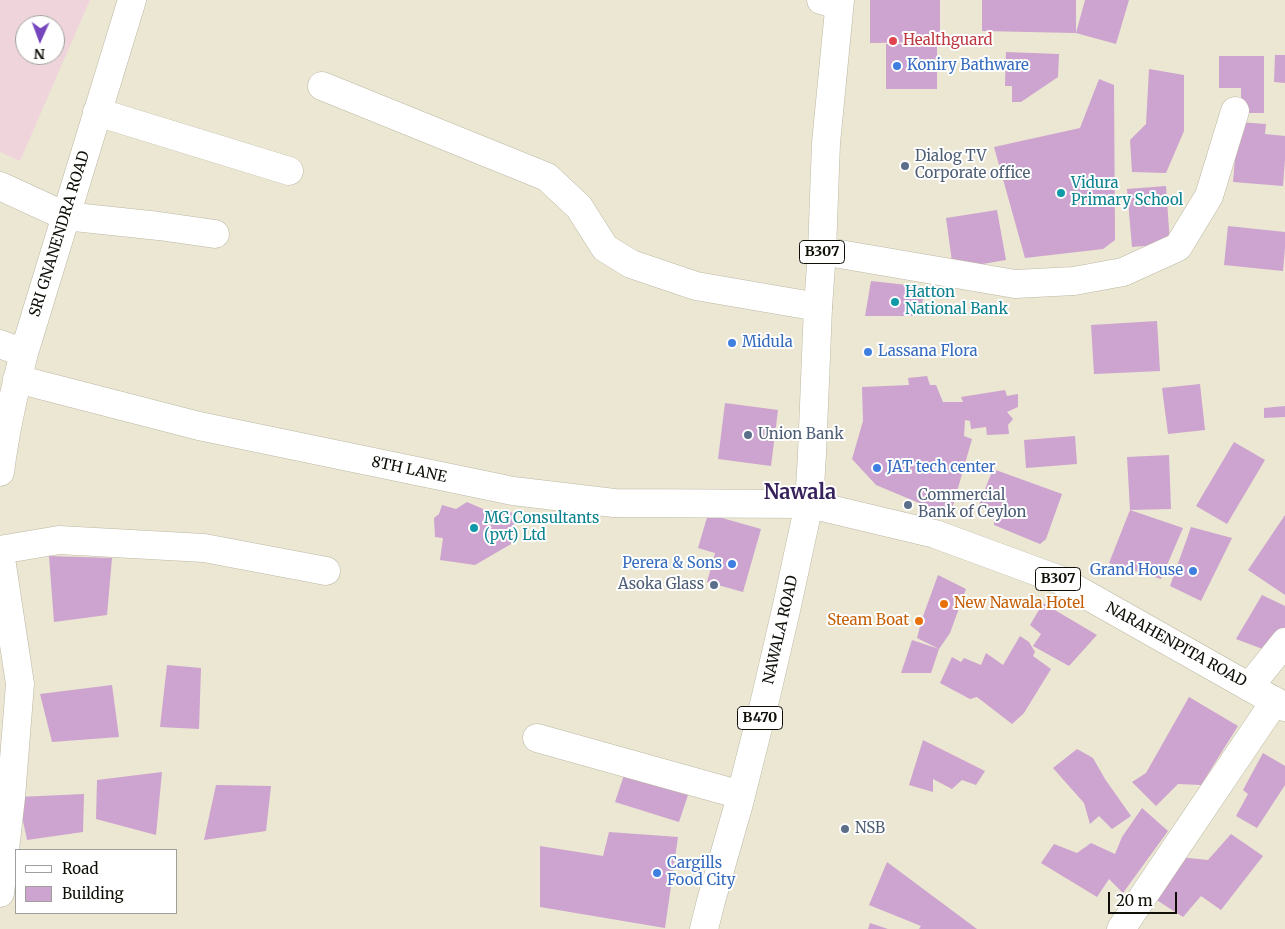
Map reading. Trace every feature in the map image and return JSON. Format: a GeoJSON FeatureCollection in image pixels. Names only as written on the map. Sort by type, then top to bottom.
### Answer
{"type":"FeatureCollection","features":[{"type":"Feature","properties":{"kind":"street","name":"SRI GNANENDRA ROAD"},"geometry":{"type":"LineString","coordinates":[[0,472],[14,359],[65,216],[132,0]]}},
{"type":"Feature","properties":{"kind":"street","name":"B307"},"geometry":{"type":"LineString","coordinates":[[809,504],[833,2]]}},
{"type":"Feature","properties":{"kind":"street"},"geometry":{"type":"LineString","coordinates":[[322,86],[547,177],[579,207],[604,248],[631,264],[696,286],[818,307]]}},
{"type":"Feature","properties":{"kind":"street"},"geometry":{"type":"LineString","coordinates":[[822,251],[1015,284],[1074,282],[1124,272],[1178,247],[1209,196],[1235,111]]}},
{"type":"Feature","properties":{"kind":"street"},"geometry":{"type":"LineString","coordinates":[[97,112],[289,171]]}},
{"type":"Feature","properties":{"kind":"street"},"geometry":{"type":"LineString","coordinates":[[0,186],[65,216],[215,234]]}},
{"type":"Feature","properties":{"kind":"street","name":"8TH LANE"},"geometry":{"type":"LineString","coordinates":[[14,359],[199,426],[513,492],[614,503],[809,504]]}},
{"type":"Feature","properties":{"kind":"street","name":"NARAHENPITA ROAD"},"geometry":{"type":"LineString","coordinates":[[809,504],[935,534],[1060,580],[1280,704]]}},
{"type":"Feature","properties":{"kind":"street","name":"NAWALA ROAD"},"geometry":{"type":"LineString","coordinates":[[704,929],[741,795],[784,619],[809,504]]}},
{"type":"Feature","properties":{"kind":"street"},"geometry":{"type":"LineString","coordinates":[[0,893],[11,797],[20,684],[0,551],[59,540],[204,548],[326,571]]}},
{"type":"Feature","properties":{"kind":"street"},"geometry":{"type":"LineString","coordinates":[[1249,687],[1285,642]]}},
{"type":"Feature","properties":{"kind":"street"},"geometry":{"type":"LineString","coordinates":[[1121,929],[1280,704]]}},
{"type":"Feature","properties":{"kind":"street"},"geometry":{"type":"LineString","coordinates":[[537,738],[741,795]]}},
{"type":"Feature","properties":{"kind":"shaded area"},"geometry":{"type":"Polygon","coordinates":[[[0,0],[90,0],[65,58],[65,15],[15,15],[15,65],[62,65],[20,161],[0,152],[0,0]]]}},
{"type":"Feature","properties":{"kind":"building"},"geometry":{"type":"Polygon","coordinates":[[[870,0],[940,0],[940,42],[870,43],[870,0]]]}},
{"type":"Feature","properties":{"kind":"building"},"geometry":{"type":"Polygon","coordinates":[[[982,0],[1076,0],[1076,33],[982,31],[982,0]]]}},
{"type":"Feature","properties":{"kind":"building"},"geometry":{"type":"Polygon","coordinates":[[[1085,0],[1129,0],[1116,44],[1076,33],[1085,0]]]}},
{"type":"Feature","properties":{"kind":"building"},"geometry":{"type":"Polygon","coordinates":[[[886,44],[937,44],[937,89],[886,89],[886,44]]]}},
{"type":"Feature","properties":{"kind":"building"},"geometry":{"type":"Polygon","coordinates":[[[1006,52],[1059,54],[1058,77],[1021,102],[1012,102],[1012,86],[1005,86],[1006,52]]]}},
{"type":"Feature","properties":{"kind":"building"},"geometry":{"type":"Polygon","coordinates":[[[1275,55],[1285,55],[1285,83],[1274,82],[1275,55]]]}},
{"type":"Feature","properties":{"kind":"building"},"geometry":{"type":"Polygon","coordinates":[[[1219,56],[1264,56],[1264,113],[1241,113],[1241,88],[1219,88],[1219,56]]]}},
{"type":"Feature","properties":{"kind":"building"},"geometry":{"type":"Polygon","coordinates":[[[1149,69],[1184,75],[1184,131],[1166,173],[1132,172],[1130,140],[1146,124],[1149,69]]]}},
{"type":"Feature","properties":{"kind":"building","name":"Vidura Primary School"},"geometry":{"type":"Polygon","coordinates":[[[1099,79],[1114,85],[1115,240],[1103,249],[1025,258],[994,147],[1080,128],[1099,79]]]}},
{"type":"Feature","properties":{"kind":"building"},"geometry":{"type":"Polygon","coordinates":[[[1238,122],[1266,124],[1265,134],[1285,136],[1283,186],[1233,182],[1238,122]]]}},
{"type":"Feature","properties":{"kind":"building"},"geometry":{"type":"Polygon","coordinates":[[[1166,186],[1170,244],[1132,247],[1127,189],[1166,186]]]}},
{"type":"Feature","properties":{"kind":"building"},"geometry":{"type":"Polygon","coordinates":[[[997,210],[1006,260],[953,269],[946,218],[997,210]]]}},
{"type":"Feature","properties":{"kind":"building"},"geometry":{"type":"Polygon","coordinates":[[[1228,226],[1285,232],[1283,271],[1224,265],[1228,226]]]}},
{"type":"Feature","properties":{"kind":"building","name":"Hatton National Bank"},"geometry":{"type":"Polygon","coordinates":[[[871,281],[925,287],[920,316],[865,316],[871,281]]]}},
{"type":"Feature","properties":{"kind":"building"},"geometry":{"type":"Polygon","coordinates":[[[1157,321],[1160,371],[1094,374],[1091,325],[1157,321]]]}},
{"type":"Feature","properties":{"kind":"building"},"geometry":{"type":"Polygon","coordinates":[[[927,376],[930,385],[936,385],[943,402],[963,402],[961,397],[1005,390],[1007,396],[1018,394],[1018,407],[1007,412],[1013,419],[1008,425],[1009,434],[987,435],[986,427],[971,429],[970,421],[965,420],[964,436],[972,439],[950,516],[876,485],[852,459],[863,421],[862,387],[909,385],[908,378],[927,376]]]}},
{"type":"Feature","properties":{"kind":"building"},"geometry":{"type":"Polygon","coordinates":[[[1200,384],[1205,430],[1168,434],[1162,388],[1200,384]]]}},
{"type":"Feature","properties":{"kind":"building","name":"Union Bank"},"geometry":{"type":"Polygon","coordinates":[[[725,403],[778,410],[771,466],[718,459],[725,403]]]}},
{"type":"Feature","properties":{"kind":"building"},"geometry":{"type":"Polygon","coordinates":[[[1285,406],[1285,417],[1264,418],[1264,408],[1285,406]]]}},
{"type":"Feature","properties":{"kind":"building"},"geometry":{"type":"Polygon","coordinates":[[[1075,436],[1077,464],[1026,468],[1024,440],[1075,436]]]}},
{"type":"Feature","properties":{"kind":"building"},"geometry":{"type":"Polygon","coordinates":[[[1234,442],[1265,460],[1227,524],[1196,506],[1234,442]]]}},
{"type":"Feature","properties":{"kind":"building"},"geometry":{"type":"Polygon","coordinates":[[[1169,455],[1171,509],[1130,510],[1127,457],[1169,455]]]}},
{"type":"Feature","properties":{"kind":"building"},"geometry":{"type":"Polygon","coordinates":[[[993,469],[1062,494],[1046,539],[1040,544],[994,525],[994,513],[978,507],[993,469]]]}},
{"type":"Feature","properties":{"kind":"building","name":"MG Consultants (pvt) Ltd"},"geometry":{"type":"Polygon","coordinates":[[[467,502],[483,509],[516,513],[511,544],[475,565],[440,560],[443,538],[435,537],[434,518],[439,514],[442,505],[456,509],[467,502]]]}},
{"type":"Feature","properties":{"kind":"building"},"geometry":{"type":"Polygon","coordinates":[[[1130,510],[1183,528],[1161,579],[1109,563],[1130,510]]]}},
{"type":"Feature","properties":{"kind":"building"},"geometry":{"type":"Polygon","coordinates":[[[708,514],[761,529],[743,592],[707,582],[715,553],[698,548],[708,514]]]}},
{"type":"Feature","properties":{"kind":"building"},"geometry":{"type":"Polygon","coordinates":[[[1285,515],[1285,595],[1248,570],[1285,515]]]}},
{"type":"Feature","properties":{"kind":"building"},"geometry":{"type":"Polygon","coordinates":[[[1191,527],[1232,538],[1201,601],[1170,586],[1191,527]]]}},
{"type":"Feature","properties":{"kind":"building"},"geometry":{"type":"Polygon","coordinates":[[[49,556],[112,558],[107,615],[54,622],[49,556]]]}},
{"type":"Feature","properties":{"kind":"building","name":"New Nawala Hotel"},"geometry":{"type":"Polygon","coordinates":[[[938,575],[966,589],[950,633],[939,649],[917,638],[938,575]]]}},
{"type":"Feature","properties":{"kind":"building"},"geometry":{"type":"Polygon","coordinates":[[[1262,595],[1285,606],[1285,632],[1273,653],[1236,639],[1262,595]]]}},
{"type":"Feature","properties":{"kind":"building"},"geometry":{"type":"Polygon","coordinates":[[[1043,603],[1097,635],[1069,666],[1033,646],[1041,634],[1030,625],[1043,603]]]}},
{"type":"Feature","properties":{"kind":"building"},"geometry":{"type":"Polygon","coordinates":[[[1020,636],[1029,642],[1035,652],[1033,656],[1051,669],[1024,713],[1012,724],[977,697],[970,699],[940,683],[952,657],[961,662],[964,658],[981,665],[986,653],[1003,665],[1020,636]]]}},
{"type":"Feature","properties":{"kind":"building"},"geometry":{"type":"Polygon","coordinates":[[[912,640],[939,649],[931,673],[901,673],[912,640]]]}},
{"type":"Feature","properties":{"kind":"building"},"geometry":{"type":"Polygon","coordinates":[[[167,665],[201,668],[199,729],[160,727],[167,665]]]}},
{"type":"Feature","properties":{"kind":"building"},"geometry":{"type":"Polygon","coordinates":[[[112,685],[119,737],[52,742],[40,694],[112,685]]]}},
{"type":"Feature","properties":{"kind":"building"},"geometry":{"type":"Polygon","coordinates":[[[1189,697],[1238,726],[1201,785],[1178,784],[1156,806],[1132,782],[1146,773],[1189,697]]]}},
{"type":"Feature","properties":{"kind":"building"},"geometry":{"type":"Polygon","coordinates":[[[923,740],[985,771],[976,785],[962,780],[952,789],[933,779],[933,792],[909,785],[923,740]]]}},
{"type":"Feature","properties":{"kind":"building"},"geometry":{"type":"Polygon","coordinates":[[[1077,749],[1093,758],[1131,816],[1112,829],[1099,816],[1090,824],[1084,803],[1053,768],[1077,749]]]}},
{"type":"Feature","properties":{"kind":"building"},"geometry":{"type":"Polygon","coordinates":[[[1263,753],[1285,766],[1285,785],[1257,828],[1236,816],[1248,794],[1243,790],[1263,753]]]}},
{"type":"Feature","properties":{"kind":"building"},"geometry":{"type":"Polygon","coordinates":[[[627,766],[691,786],[679,822],[615,802],[627,766]]]}},
{"type":"Feature","properties":{"kind":"building"},"geometry":{"type":"Polygon","coordinates":[[[162,772],[156,835],[96,819],[97,780],[162,772]]]}},
{"type":"Feature","properties":{"kind":"building"},"geometry":{"type":"Polygon","coordinates":[[[216,785],[271,786],[266,831],[204,840],[216,785]]]}},
{"type":"Feature","properties":{"kind":"building"},"geometry":{"type":"Polygon","coordinates":[[[84,794],[83,832],[27,840],[18,797],[84,794]]]}},
{"type":"Feature","properties":{"kind":"building"},"geometry":{"type":"Polygon","coordinates":[[[1142,808],[1168,831],[1123,893],[1109,879],[1097,897],[1041,863],[1054,844],[1077,853],[1091,843],[1115,854],[1122,837],[1142,808]]]}},
{"type":"Feature","properties":{"kind":"building"},"geometry":{"type":"Polygon","coordinates":[[[609,832],[678,837],[665,928],[540,907],[540,846],[603,856],[609,832]]]}},
{"type":"Feature","properties":{"kind":"building"},"geometry":{"type":"Polygon","coordinates":[[[1231,834],[1263,856],[1221,910],[1201,896],[1183,917],[1152,897],[1179,857],[1208,860],[1231,834]]]}},
{"type":"Feature","properties":{"kind":"building"},"geometry":{"type":"Polygon","coordinates":[[[887,862],[977,929],[919,929],[921,926],[869,905],[887,862]]]}},
{"type":"Feature","properties":{"kind":"building"},"geometry":{"type":"Polygon","coordinates":[[[870,923],[888,929],[868,929],[870,923]]]}},
{"type":"Feature","properties":{"kind":"place","name":"Healthguard"},"geometry":{"type":"Point","coordinates":[893,41]}},
{"type":"Feature","properties":{"kind":"place","name":"Koniry Bathware"},"geometry":{"type":"Point","coordinates":[897,66]}},
{"type":"Feature","properties":{"kind":"place","name":"Dialog TV Corporate office"},"geometry":{"type":"Point","coordinates":[905,166]}},
{"type":"Feature","properties":{"kind":"place","name":"Vidura Primary School"},"geometry":{"type":"Point","coordinates":[1061,193]}},
{"type":"Feature","properties":{"kind":"place","name":"Hatton National Bank"},"geometry":{"type":"Point","coordinates":[895,302]}},
{"type":"Feature","properties":{"kind":"place","name":"Midula"},"geometry":{"type":"Point","coordinates":[732,343]}},
{"type":"Feature","properties":{"kind":"place","name":"Lassana Flora"},"geometry":{"type":"Point","coordinates":[868,352]}},
{"type":"Feature","properties":{"kind":"place","name":"Union Bank"},"geometry":{"type":"Point","coordinates":[748,435]}},
{"type":"Feature","properties":{"kind":"place","name":"JAT tech center"},"geometry":{"type":"Point","coordinates":[877,468]}},
{"type":"Feature","properties":{"kind":"place","name":"Commercial Bank of Ceylon"},"geometry":{"type":"Point","coordinates":[908,505]}},
{"type":"Feature","properties":{"kind":"place","name":"MG Consultants (pvt) Ltd"},"geometry":{"type":"Point","coordinates":[474,528]}},
{"type":"Feature","properties":{"kind":"place","name":"Perera & Sons"},"geometry":{"type":"Point","coordinates":[732,564]}},
{"type":"Feature","properties":{"kind":"place","name":"Grand House"},"geometry":{"type":"Point","coordinates":[1193,571]}},
{"type":"Feature","properties":{"kind":"place","name":"Asoka Glass"},"geometry":{"type":"Point","coordinates":[714,585]}},
{"type":"Feature","properties":{"kind":"place","name":"New Nawala Hotel"},"geometry":{"type":"Point","coordinates":[944,604]}},
{"type":"Feature","properties":{"kind":"place","name":"Steam Boat"},"geometry":{"type":"Point","coordinates":[919,621]}},
{"type":"Feature","properties":{"kind":"place","name":"NSB"},"geometry":{"type":"Point","coordinates":[845,829]}},
{"type":"Feature","properties":{"kind":"place","name":"Cargills Food City"},"geometry":{"type":"Point","coordinates":[657,873]}},
{"type":"Feature","properties":{"kind":"district","name":"Nawala"},"geometry":{"type":"Point","coordinates":[800,493]}}]}
